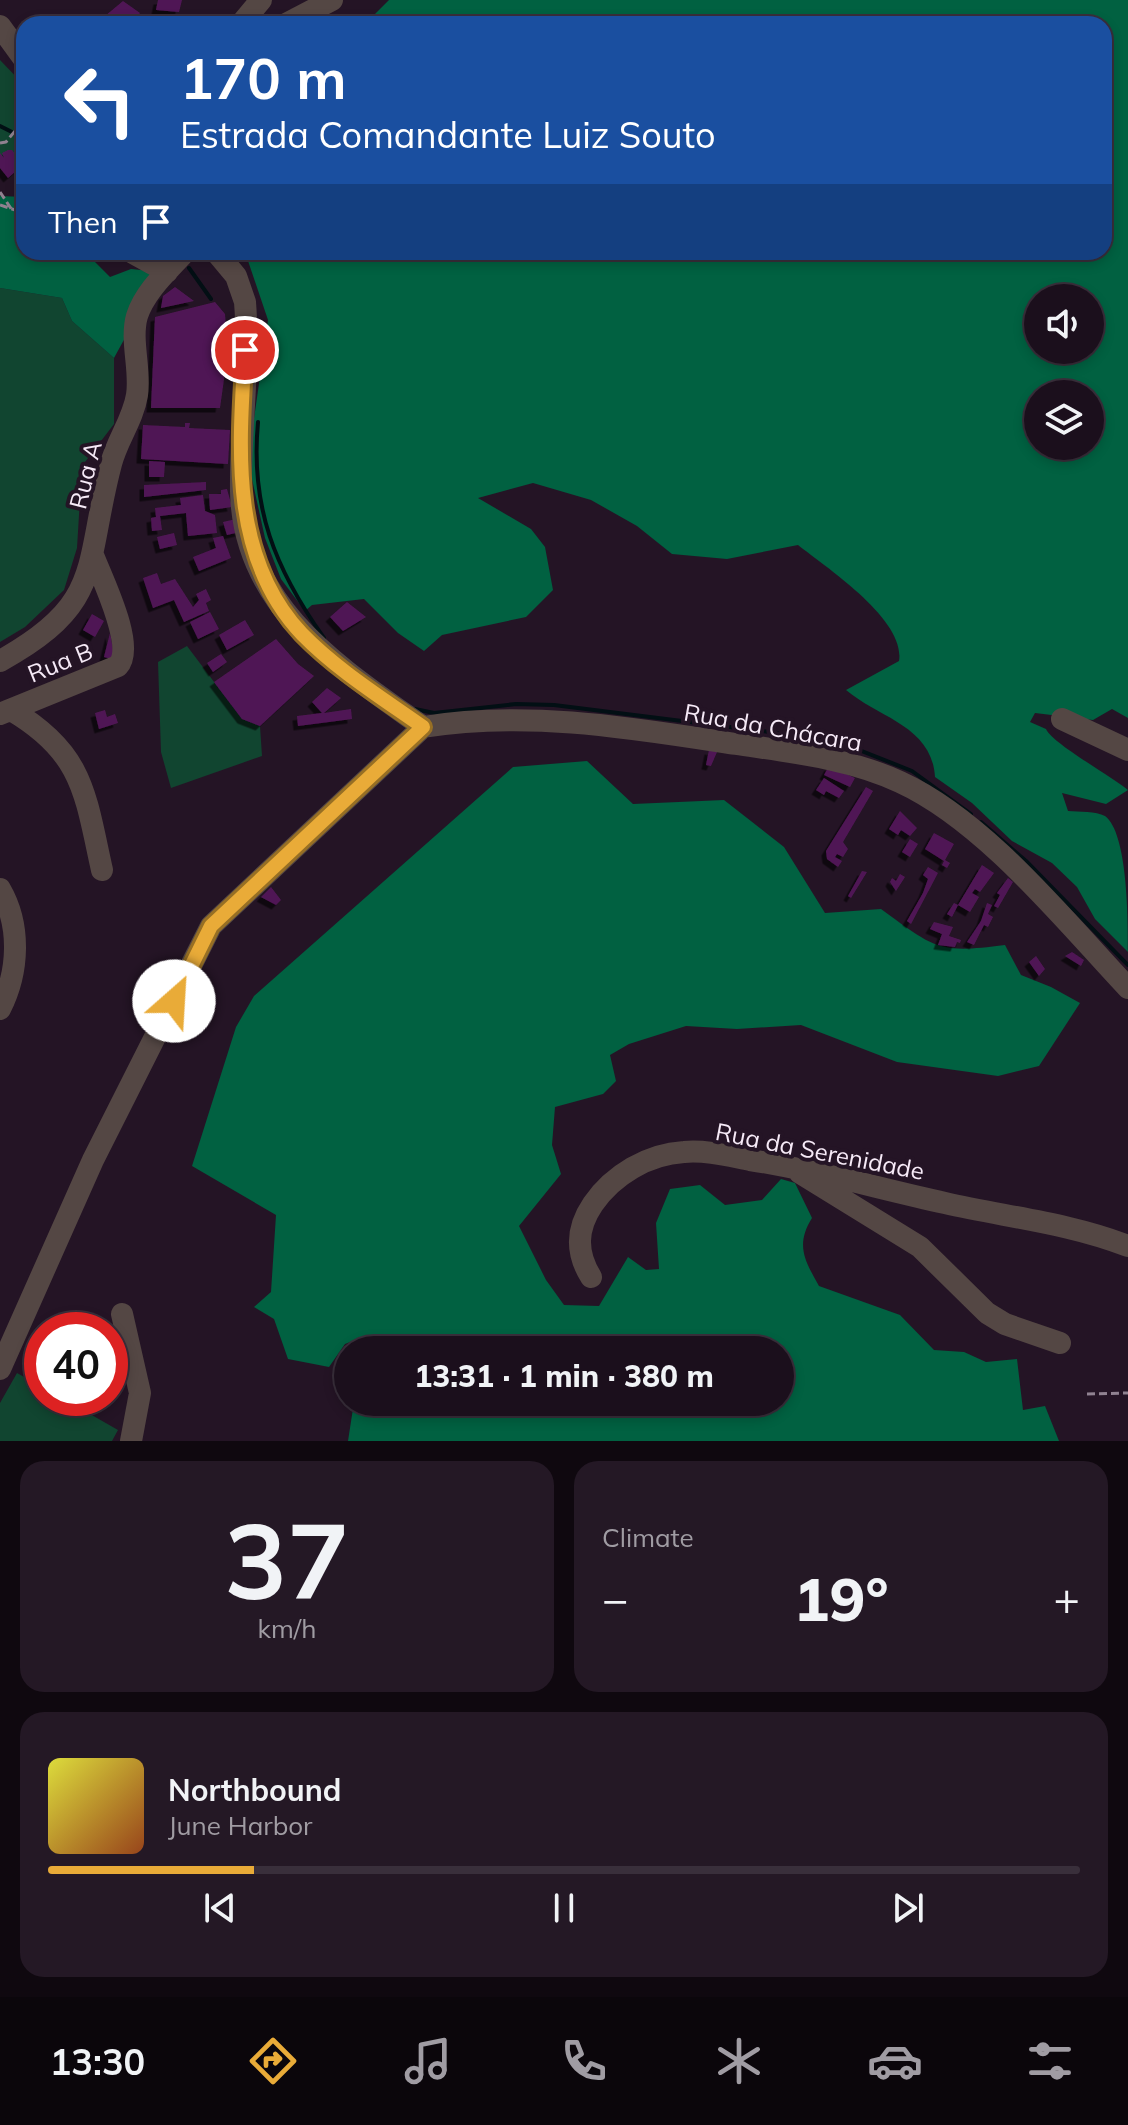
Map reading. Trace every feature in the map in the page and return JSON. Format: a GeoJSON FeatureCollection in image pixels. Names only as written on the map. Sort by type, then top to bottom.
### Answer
{"type":"FeatureCollection","features":[{"type":"Feature","properties":{"kind":"street"},"geometry":{"type":"LineString","coordinates":[[248,16],[261,0]]}},
{"type":"Feature","properties":{"kind":"street"},"geometry":{"type":"LineString","coordinates":[[301,16],[332,0]]}},
{"type":"Feature","properties":{"kind":"street"},"geometry":{"type":"LineString","coordinates":[[0,26],[16,48]]}},
{"type":"Feature","properties":{"kind":"street"},"geometry":{"type":"LineString","coordinates":[[145,260],[167,272]]}},
{"type":"Feature","properties":{"kind":"street","name":"Rua A"},"geometry":{"type":"LineString","coordinates":[[0,661],[30,646],[66,614],[82,590],[93,555],[110,466],[134,410],[138,391],[136,318],[144,301],[178,260]]}},
{"type":"Feature","properties":{"kind":"street"},"geometry":{"type":"LineString","coordinates":[[0,1369],[93,1160],[211,926],[423,727],[314,646],[285,614],[253,553],[241,496],[245,302],[236,276],[223,260]]}},
{"type":"Feature","properties":{"kind":"street","name":"Rua B"},"geometry":{"type":"LineString","coordinates":[[6,712],[118,666],[123,661],[124,644],[93,555]]}},
{"type":"Feature","properties":{"kind":"street"},"geometry":{"type":"LineString","coordinates":[[0,674],[30,646]]}},
{"type":"Feature","properties":{"kind":"street"},"geometry":{"type":"LineString","coordinates":[[6,712],[34,723],[75,766],[102,870]]}},
{"type":"Feature","properties":{"kind":"street","name":"Rua da Chácara"},"geometry":{"type":"LineString","coordinates":[[423,727],[476,718],[529,720],[668,734],[826,759],[901,782],[955,816],[1014,867],[1128,988]]}},
{"type":"Feature","properties":{"kind":"street"},"geometry":{"type":"LineString","coordinates":[[1062,719],[1128,750]]}},
{"type":"Feature","properties":{"kind":"street"},"geometry":{"type":"LineString","coordinates":[[0,889],[16,931],[10,986],[0,1009]]}},
{"type":"Feature","properties":{"kind":"street","name":"Rua da Serenidade"},"geometry":{"type":"LineString","coordinates":[[591,1277],[578,1247],[591,1208],[606,1188],[629,1170],[659,1155],[687,1151],[789,1166],[947,1204],[1096,1233],[1128,1246]]}},
{"type":"Feature","properties":{"kind":"street"},"geometry":{"type":"LineString","coordinates":[[789,1166],[920,1247],[987,1313],[1014,1328],[1060,1343]]}},
{"type":"Feature","properties":{"kind":"street"},"geometry":{"type":"LineString","coordinates":[[128,1340],[140,1393],[131,1441]]}},
{"type":"Feature","properties":{"kind":"path"},"geometry":{"type":"LineString","coordinates":[[0,140],[8,141],[16,130]]}},
{"type":"Feature","properties":{"kind":"path"},"geometry":{"type":"LineString","coordinates":[[0,192],[12,210]]}},
{"type":"Feature","properties":{"kind":"path"},"geometry":{"type":"LineString","coordinates":[[0,205],[16,211]]}},
{"type":"Feature","properties":{"kind":"path"},"geometry":{"type":"LineString","coordinates":[[1087,1394],[1128,1393]]}},
{"type":"Feature","properties":{"kind":"green space"},"geometry":{"type":"Polygon","coordinates":[[[389,0],[1128,0],[1128,718],[1112,709],[1093,720],[1035,713],[1030,722],[1046,729],[1059,743],[1128,790],[1106,804],[1062,793],[1068,811],[1101,814],[1113,825],[1125,878],[1128,952],[1095,919],[1077,887],[1052,863],[1012,841],[972,803],[935,777],[932,760],[914,734],[846,690],[899,661],[898,645],[878,612],[862,596],[798,545],[727,559],[672,554],[637,526],[591,500],[533,483],[478,498],[531,529],[545,547],[553,590],[526,617],[442,635],[424,651],[398,633],[364,599],[312,605],[305,611],[281,579],[265,538],[248,461],[268,320],[248,260],[1112,260],[1112,16],[373,16],[389,0]]]}},
{"type":"Feature","properties":{"kind":"green space"},"geometry":{"type":"Polygon","coordinates":[[[0,60],[16,77],[16,155],[11,162],[0,160],[0,60]]]}},
{"type":"Feature","properties":{"kind":"green space"},"geometry":{"type":"Polygon","coordinates":[[[0,196],[16,197],[16,260],[93,260],[110,277],[131,269],[161,272],[114,358],[72,321],[62,298],[0,288],[0,196]]]}},
{"type":"Feature","properties":{"kind":"green space"},"geometry":{"type":"Polygon","coordinates":[[[0,288],[62,298],[72,321],[114,358],[114,424],[82,466],[77,548],[64,590],[25,627],[0,642],[0,288]]]}},
{"type":"Feature","properties":{"kind":"green space"},"geometry":{"type":"Polygon","coordinates":[[[187,646],[242,719],[260,726],[262,756],[171,788],[161,752],[158,662],[187,646]]]}},
{"type":"Feature","properties":{"kind":"green space"},"geometry":{"type":"Polygon","coordinates":[[[587,761],[633,804],[724,800],[784,847],[825,913],[881,909],[938,945],[965,949],[1005,945],[1021,975],[1080,1003],[1039,1066],[998,1076],[897,1062],[801,1025],[737,1029],[686,1026],[629,1044],[610,1055],[616,1081],[603,1094],[555,1107],[552,1145],[561,1174],[519,1226],[546,1280],[564,1305],[599,1306],[628,1257],[646,1270],[659,1269],[656,1223],[670,1189],[700,1185],[725,1205],[762,1200],[781,1179],[795,1183],[812,1218],[803,1245],[806,1261],[819,1286],[900,1315],[934,1350],[964,1352],[986,1362],[1017,1359],[1023,1410],[1045,1406],[1059,1441],[348,1441],[352,1416],[794,1416],[794,1336],[334,1336],[334,1360],[329,1367],[288,1359],[274,1319],[254,1307],[271,1292],[276,1215],[192,1166],[236,1027],[254,996],[513,767],[587,761]]]}},
{"type":"Feature","properties":{"kind":"green space"},"geometry":{"type":"Polygon","coordinates":[[[17,1373],[24,1377],[24,1416],[94,1416],[118,1430],[112,1441],[0,1441],[0,1403],[17,1373]]]}},
{"type":"Feature","properties":{"kind":"building"},"geometry":{"type":"Polygon","coordinates":[[[158,0],[182,0],[179,12],[156,10],[158,0]]]}},
{"type":"Feature","properties":{"kind":"building"},"geometry":{"type":"Polygon","coordinates":[[[123,1],[140,13],[138,16],[105,16],[123,1]]]}},
{"type":"Feature","properties":{"kind":"building"},"geometry":{"type":"Polygon","coordinates":[[[12,150],[16,155],[16,171],[8,178],[0,168],[0,153],[4,158],[2,153],[12,150]]]}},
{"type":"Feature","properties":{"kind":"building"},"geometry":{"type":"Polygon","coordinates":[[[175,287],[194,301],[161,308],[163,296],[175,287]]]}},
{"type":"Feature","properties":{"kind":"building"},"geometry":{"type":"Polygon","coordinates":[[[215,302],[225,314],[228,351],[220,408],[151,408],[155,317],[215,302]]]}},
{"type":"Feature","properties":{"kind":"building"},"geometry":{"type":"Polygon","coordinates":[[[185,423],[190,423],[189,428],[230,430],[228,464],[141,459],[143,425],[185,427],[185,423]]]}},
{"type":"Feature","properties":{"kind":"building"},"geometry":{"type":"Polygon","coordinates":[[[149,461],[165,462],[164,477],[149,477],[149,461]]]}},
{"type":"Feature","properties":{"kind":"building"},"geometry":{"type":"Polygon","coordinates":[[[206,482],[206,490],[144,497],[144,485],[206,482]]]}},
{"type":"Feature","properties":{"kind":"building"},"geometry":{"type":"Polygon","coordinates":[[[227,489],[232,507],[210,510],[209,494],[221,494],[221,490],[227,489]]]}},
{"type":"Feature","properties":{"kind":"building"},"geometry":{"type":"Polygon","coordinates":[[[203,495],[205,511],[215,515],[217,533],[188,536],[186,513],[160,516],[162,530],[152,531],[151,518],[156,517],[155,508],[181,505],[180,498],[203,495]]]}},
{"type":"Feature","properties":{"kind":"building"},"geometry":{"type":"Polygon","coordinates":[[[236,519],[240,532],[227,535],[223,522],[236,519]]]}},
{"type":"Feature","properties":{"kind":"building"},"geometry":{"type":"Polygon","coordinates":[[[174,533],[177,545],[160,549],[157,537],[174,533]]]}},
{"type":"Feature","properties":{"kind":"building"},"geometry":{"type":"Polygon","coordinates":[[[223,536],[231,558],[199,571],[193,557],[216,548],[213,538],[223,536]]]}},
{"type":"Feature","properties":{"kind":"building"},"geometry":{"type":"Polygon","coordinates":[[[157,573],[161,584],[175,579],[193,607],[199,600],[196,594],[206,589],[211,600],[206,603],[209,611],[184,622],[174,600],[153,608],[143,578],[157,573]]]}},
{"type":"Feature","properties":{"kind":"building"},"geometry":{"type":"Polygon","coordinates":[[[347,602],[366,617],[343,631],[330,617],[347,602]]]}},
{"type":"Feature","properties":{"kind":"building"},"geometry":{"type":"Polygon","coordinates":[[[210,612],[219,629],[198,639],[190,622],[210,612]]]}},
{"type":"Feature","properties":{"kind":"building"},"geometry":{"type":"Polygon","coordinates":[[[92,614],[104,621],[95,637],[83,630],[92,614]]]}},
{"type":"Feature","properties":{"kind":"building"},"geometry":{"type":"Polygon","coordinates":[[[245,620],[254,635],[227,650],[219,635],[245,620]]]}},
{"type":"Feature","properties":{"kind":"building"},"geometry":{"type":"Polygon","coordinates":[[[110,633],[115,660],[104,657],[110,633]]]}},
{"type":"Feature","properties":{"kind":"building"},"geometry":{"type":"Polygon","coordinates":[[[276,639],[298,664],[314,676],[260,726],[242,719],[214,682],[276,639]]]}},
{"type":"Feature","properties":{"kind":"building"},"geometry":{"type":"Polygon","coordinates":[[[221,654],[227,662],[213,672],[207,663],[221,654]]]}},
{"type":"Feature","properties":{"kind":"building"},"geometry":{"type":"Polygon","coordinates":[[[327,688],[341,698],[324,713],[351,709],[352,719],[298,726],[297,716],[322,713],[312,702],[327,688]]]}},
{"type":"Feature","properties":{"kind":"building"},"geometry":{"type":"Polygon","coordinates":[[[105,710],[107,717],[115,714],[118,723],[99,729],[95,713],[105,710]]]}},
{"type":"Feature","properties":{"kind":"building"},"geometry":{"type":"Polygon","coordinates":[[[709,750],[717,752],[711,766],[706,765],[709,750]]]}},
{"type":"Feature","properties":{"kind":"building"},"geometry":{"type":"Polygon","coordinates":[[[829,766],[855,778],[850,787],[824,775],[829,766]]]}},
{"type":"Feature","properties":{"kind":"building"},"geometry":{"type":"Polygon","coordinates":[[[824,778],[844,791],[839,798],[816,790],[824,778]]]}},
{"type":"Feature","properties":{"kind":"building"},"geometry":{"type":"Polygon","coordinates":[[[866,787],[873,791],[843,842],[848,849],[843,857],[837,854],[835,857],[842,861],[838,867],[827,859],[826,851],[866,787]]]}},
{"type":"Feature","properties":{"kind":"building"},"geometry":{"type":"Polygon","coordinates":[[[900,811],[917,828],[910,836],[901,830],[898,835],[889,829],[900,811]]]}},
{"type":"Feature","properties":{"kind":"building"},"geometry":{"type":"Polygon","coordinates":[[[934,833],[954,844],[945,860],[950,863],[947,868],[942,865],[944,861],[925,849],[934,833]]]}},
{"type":"Feature","properties":{"kind":"building"},"geometry":{"type":"Polygon","coordinates":[[[910,839],[918,844],[910,857],[902,852],[910,839]]]}},
{"type":"Feature","properties":{"kind":"building"},"geometry":{"type":"Polygon","coordinates":[[[982,865],[994,873],[980,892],[975,889],[972,893],[979,897],[970,912],[958,905],[982,865]]]}},
{"type":"Feature","properties":{"kind":"building"},"geometry":{"type":"Polygon","coordinates":[[[928,867],[938,873],[911,924],[907,921],[923,893],[928,879],[923,875],[928,867]]]}},
{"type":"Feature","properties":{"kind":"building"},"geometry":{"type":"Polygon","coordinates":[[[862,871],[867,872],[851,898],[848,896],[862,871]]]}},
{"type":"Feature","properties":{"kind":"building"},"geometry":{"type":"Polygon","coordinates":[[[900,874],[905,877],[896,891],[890,882],[892,878],[896,881],[900,874]]]}},
{"type":"Feature","properties":{"kind":"building"},"geometry":{"type":"Polygon","coordinates":[[[1008,878],[1013,882],[998,908],[994,906],[1000,895],[997,893],[1008,878]]]}},
{"type":"Feature","properties":{"kind":"building"},"geometry":{"type":"Polygon","coordinates":[[[271,887],[281,900],[276,905],[261,897],[271,887]]]}},
{"type":"Feature","properties":{"kind":"building"},"geometry":{"type":"Polygon","coordinates":[[[954,903],[958,905],[952,917],[947,914],[954,903]]]}},
{"type":"Feature","properties":{"kind":"building"},"geometry":{"type":"Polygon","coordinates":[[[987,903],[992,905],[988,914],[993,917],[988,927],[984,925],[974,945],[967,942],[981,921],[987,903]]]}},
{"type":"Feature","properties":{"kind":"building"},"geometry":{"type":"Polygon","coordinates":[[[934,922],[953,927],[949,936],[961,940],[960,943],[957,942],[955,947],[938,945],[942,934],[930,929],[934,922]]]}},
{"type":"Feature","properties":{"kind":"building"},"geometry":{"type":"Polygon","coordinates":[[[1072,952],[1084,960],[1081,966],[1065,956],[1072,952]]]}},
{"type":"Feature","properties":{"kind":"building"},"geometry":{"type":"Polygon","coordinates":[[[1036,956],[1045,969],[1039,976],[1029,962],[1036,956]]]}},
{"type":"Feature","properties":{"kind":"waterway"},"geometry":{"type":"LineString","coordinates":[[0,126],[16,134]]}},
{"type":"Feature","properties":{"kind":"waterway"},"geometry":{"type":"LineString","coordinates":[[189,268],[211,299]]}},
{"type":"Feature","properties":{"kind":"waterway"},"geometry":{"type":"LineString","coordinates":[[258,422],[258,482],[262,510],[279,562],[324,638]]}},
{"type":"Feature","properties":{"kind":"waterway"},"geometry":{"type":"LineString","coordinates":[[415,709],[434,713],[516,704],[554,705],[834,740],[912,771],[971,814]]}},
{"type":"Feature","properties":{"kind":"waterway"},"geometry":{"type":"LineString","coordinates":[[981,822],[1026,861],[1128,965]]}},
{"type":"Feature","properties":{"kind":"route"},"geometry":{"type":"LineString","coordinates":[[174,1001],[211,926],[423,727],[349,675],[300,632],[272,593],[253,553],[241,496],[245,350]]}}]}
